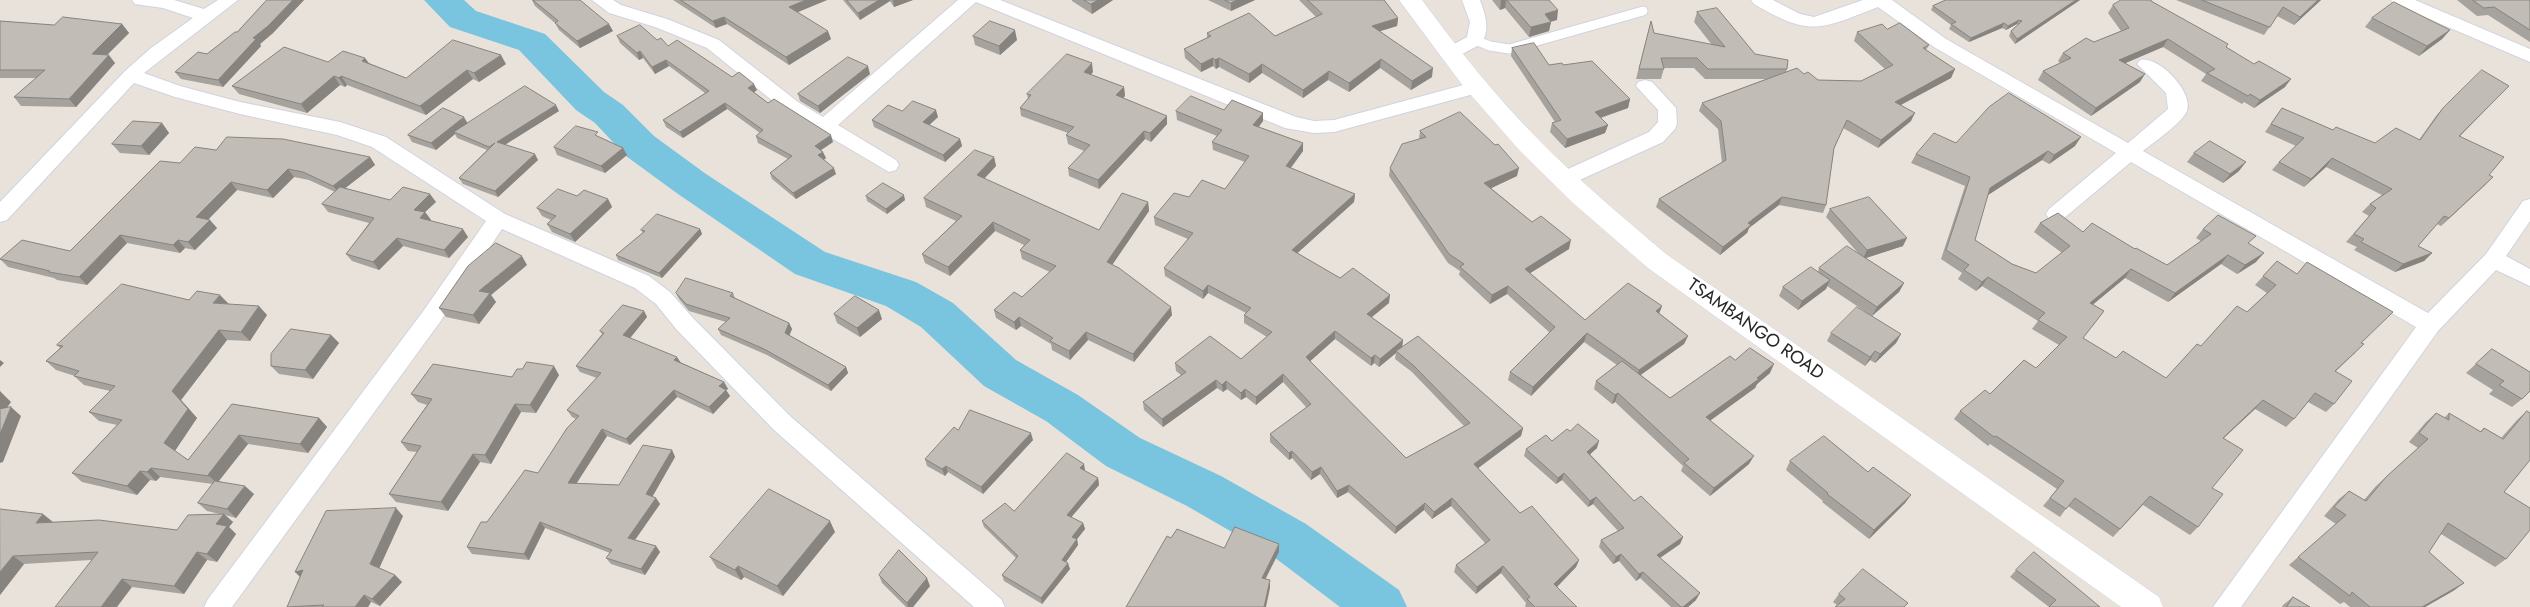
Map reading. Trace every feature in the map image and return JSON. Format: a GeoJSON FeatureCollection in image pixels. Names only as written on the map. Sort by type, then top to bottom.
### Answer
{"type":"FeatureCollection","features":[{"type":"Feature","properties":{"kind":"street"},"geometry":{"type":"LineString","coordinates":[[141,0],[165,3],[207,16]]}},
{"type":"Feature","properties":{"kind":"street"},"geometry":{"type":"LineString","coordinates":[[0,215],[131,75],[157,52],[229,0]]}},
{"type":"Feature","properties":{"kind":"street"},"geometry":{"type":"LineString","coordinates":[[601,0],[622,12],[661,23],[713,44],[791,106],[889,165]]}},
{"type":"Feature","properties":{"kind":"street"},"geometry":{"type":"LineString","coordinates":[[824,126],[968,0]]}},
{"type":"Feature","properties":{"kind":"street"},"geometry":{"type":"LineString","coordinates":[[984,0],[1292,123],[1307,126],[1334,126],[1478,88]]}},
{"type":"Feature","properties":{"kind":"street","name":"TSAMBANGO ROAD"},"geometry":{"type":"LineString","coordinates":[[1410,0],[1449,54],[1513,128],[1564,179],[1657,261],[2147,607]]}},
{"type":"Feature","properties":{"kind":"street"},"geometry":{"type":"LineString","coordinates":[[1449,54],[1475,40],[1479,22],[1471,0]]}},
{"type":"Feature","properties":{"kind":"street"},"geometry":{"type":"LineString","coordinates":[[1760,0],[1790,18],[1807,22],[1824,19],[1880,0],[1940,43],[2430,325]]}},
{"type":"Feature","properties":{"kind":"street"},"geometry":{"type":"LineString","coordinates":[[2404,1],[2530,56]]}},
{"type":"Feature","properties":{"kind":"street"},"geometry":{"type":"LineString","coordinates":[[2056,214],[2177,112],[2180,104],[2177,94],[2146,64]]}},
{"type":"Feature","properties":{"kind":"street"},"geometry":{"type":"LineString","coordinates":[[131,75],[175,92],[340,129],[378,142],[498,219],[642,282],[663,298],[685,324],[782,423],[992,607]]}},
{"type":"Feature","properties":{"kind":"street"},"geometry":{"type":"LineString","coordinates":[[1564,179],[1656,137],[1668,124],[1667,108],[1645,86]]}},
{"type":"Feature","properties":{"kind":"street"},"geometry":{"type":"LineString","coordinates":[[2226,607],[2430,325],[2493,259],[2530,206]]}},
{"type":"Feature","properties":{"kind":"street"},"geometry":{"type":"LineString","coordinates":[[217,607],[226,598],[426,324],[498,219]]}},
{"type":"Feature","properties":{"kind":"street"},"geometry":{"type":"LineString","coordinates":[[2493,259],[2530,278]]}},
{"type":"Feature","properties":{"kind":"lane"},"geometry":{"type":"LineString","coordinates":[[1475,40],[1490,46],[1509,49],[1643,11]]}},
{"type":"Feature","properties":{"kind":"building"},"geometry":{"type":"Polygon","coordinates":[[[267,0],[293,0],[268,26],[253,38],[256,39],[218,80],[175,72],[198,52],[207,54],[237,32],[267,0]]]}},
{"type":"Feature","properties":{"kind":"building"},"geometry":{"type":"Polygon","coordinates":[[[533,0],[580,0],[609,24],[577,41],[555,23],[558,21],[533,0]]]}},
{"type":"Feature","properties":{"kind":"building"},"geometry":{"type":"Polygon","coordinates":[[[681,0],[806,0],[789,7],[828,31],[786,57],[724,17],[713,21],[681,0]]]}},
{"type":"Feature","properties":{"kind":"building"},"geometry":{"type":"Polygon","coordinates":[[[847,0],[879,0],[858,13],[847,0]]]}},
{"type":"Feature","properties":{"kind":"building"},"geometry":{"type":"Polygon","coordinates":[[[1084,0],[1098,0],[1091,4],[1084,0]]]}},
{"type":"Feature","properties":{"kind":"building"},"geometry":{"type":"Polygon","coordinates":[[[1225,0],[1237,0],[1231,3],[1225,0]]]}},
{"type":"Feature","properties":{"kind":"building"},"geometry":{"type":"Polygon","coordinates":[[[1308,0],[1384,0],[1398,18],[1372,26],[1433,68],[1412,81],[1381,59],[1349,83],[1329,71],[1303,90],[1262,64],[1249,74],[1219,58],[1215,60],[1213,58],[1201,64],[1184,49],[1211,36],[1207,33],[1249,13],[1275,36],[1322,14],[1308,0]]]}},
{"type":"Feature","properties":{"kind":"building"},"geometry":{"type":"Polygon","coordinates":[[[1507,0],[1549,0],[1558,10],[1545,14],[1551,22],[1531,27],[1507,0]]]}},
{"type":"Feature","properties":{"kind":"building"},"geometry":{"type":"Polygon","coordinates":[[[1946,0],[2076,0],[2017,39],[2011,31],[2022,21],[2019,20],[2008,26],[2004,23],[1971,38],[1951,24],[1956,22],[1933,6],[1946,0]]]}},
{"type":"Feature","properties":{"kind":"building"},"geometry":{"type":"Polygon","coordinates":[[[2121,0],[2151,0],[2228,44],[2226,47],[2254,64],[2259,61],[2291,79],[2260,100],[2250,94],[2248,96],[2207,73],[2215,69],[2168,39],[2119,60],[2145,74],[2096,108],[2043,71],[2071,58],[2063,53],[2086,38],[2094,42],[2129,28],[2113,5],[2121,0]]]}},
{"type":"Feature","properties":{"kind":"building"},"geometry":{"type":"Polygon","coordinates":[[[2202,0],[2318,0],[2300,17],[2283,7],[2270,27],[2202,0]]]}},
{"type":"Feature","properties":{"kind":"building"},"geometry":{"type":"Polygon","coordinates":[[[2473,0],[2530,0],[2530,30],[2494,7],[2484,8],[2473,0]]]}},
{"type":"Feature","properties":{"kind":"building"},"geometry":{"type":"Polygon","coordinates":[[[2394,2],[2450,30],[2427,46],[2372,18],[2394,2]]]}},
{"type":"Feature","properties":{"kind":"building"},"geometry":{"type":"Polygon","coordinates":[[[1717,8],[1755,54],[1788,60],[1787,69],[1708,69],[1697,58],[1661,58],[1664,69],[1639,69],[1651,21],[1654,33],[1725,47],[1697,12],[1717,8]]]}},
{"type":"Feature","properties":{"kind":"building"},"geometry":{"type":"Polygon","coordinates":[[[63,17],[122,24],[92,54],[109,55],[69,99],[14,97],[45,70],[0,70],[0,21],[54,25],[63,17]]]}},
{"type":"Feature","properties":{"kind":"building"},"geometry":{"type":"Polygon","coordinates":[[[990,21],[1015,30],[999,46],[973,36],[990,21]]]}},
{"type":"Feature","properties":{"kind":"building"},"geometry":{"type":"Polygon","coordinates":[[[1900,23],[1929,45],[1923,48],[1955,69],[1895,102],[1915,113],[1881,140],[1847,120],[1834,148],[1826,205],[1782,197],[1748,223],[1751,225],[1723,247],[1659,199],[1726,160],[1721,121],[1702,103],[1797,68],[1804,74],[1808,72],[1818,80],[1861,81],[1893,65],[1857,32],[1882,24],[1887,29],[1900,23]]]}},
{"type":"Feature","properties":{"kind":"building"},"geometry":{"type":"Polygon","coordinates":[[[640,25],[657,40],[661,38],[668,46],[677,40],[732,77],[739,72],[754,84],[748,88],[768,103],[774,99],[831,135],[815,146],[823,152],[818,155],[834,168],[793,193],[770,173],[792,156],[756,136],[763,130],[725,103],[680,132],[663,120],[709,91],[666,60],[652,67],[640,51],[637,53],[617,36],[640,25]]]}},
{"type":"Feature","properties":{"kind":"building"},"geometry":{"type":"Polygon","coordinates":[[[453,40],[501,55],[474,73],[467,70],[420,106],[341,76],[339,78],[334,76],[301,104],[232,86],[284,47],[328,62],[343,51],[365,58],[362,61],[406,78],[453,40]]]}},
{"type":"Feature","properties":{"kind":"building"},"geometry":{"type":"Polygon","coordinates":[[[1534,43],[1549,65],[1592,61],[1630,99],[1595,112],[1608,125],[1567,139],[1552,123],[1561,120],[1512,48],[1534,43]]]}},
{"type":"Feature","properties":{"kind":"building"},"geometry":{"type":"Polygon","coordinates":[[[1067,54],[1092,63],[1084,72],[1124,87],[1116,95],[1167,116],[1150,133],[1144,131],[1098,180],[1068,168],[1090,145],[1066,135],[1074,127],[1020,108],[1031,95],[1027,94],[1067,54]]]}},
{"type":"Feature","properties":{"kind":"building"},"geometry":{"type":"Polygon","coordinates":[[[848,57],[868,66],[818,106],[798,94],[848,57]]]}},
{"type":"Feature","properties":{"kind":"building"},"geometry":{"type":"Polygon","coordinates":[[[2482,70],[2509,86],[2459,136],[2504,157],[2489,175],[2493,177],[2449,218],[2444,216],[2418,246],[2432,253],[2403,264],[2361,242],[2364,239],[2354,234],[2376,208],[2370,204],[2392,189],[2332,158],[2311,179],[2279,162],[2304,138],[2271,124],[2282,108],[2333,130],[2336,127],[2375,143],[2396,128],[2420,140],[2443,108],[2482,70]]]}},
{"type":"Feature","properties":{"kind":"building"},"geometry":{"type":"Polygon","coordinates":[[[525,86],[556,105],[497,142],[535,154],[495,191],[459,178],[495,143],[489,147],[454,132],[525,86]]]}},
{"type":"Feature","properties":{"kind":"building"},"geometry":{"type":"Polygon","coordinates":[[[2009,93],[2081,137],[2054,155],[2048,151],[1990,188],[1975,240],[2012,264],[2036,273],[2070,246],[2040,223],[2058,213],[2083,232],[2092,223],[2135,249],[2167,265],[2211,234],[2203,229],[2218,215],[2256,236],[2248,243],[2264,253],[2245,265],[2228,255],[2175,293],[2131,269],[2090,303],[2104,311],[2083,338],[2116,358],[2123,351],[2166,378],[2197,344],[2201,346],[2237,306],[2247,312],[2276,285],[2263,276],[2277,261],[2297,274],[2307,262],[2393,312],[2361,343],[2364,344],[2335,371],[2352,381],[2334,404],[2315,393],[2294,419],[2263,400],[2223,438],[2243,450],[2212,488],[2223,494],[2198,527],[2150,496],[2120,529],[2075,498],[2066,509],[2050,498],[2064,481],[1996,436],[1994,437],[1960,411],[1985,390],[1990,394],[2024,360],[2036,368],[2067,337],[2038,320],[2045,313],[1988,277],[1982,282],[1964,270],[1969,265],[1946,250],[1970,177],[1916,154],[1934,133],[1956,143],[1989,107],[2009,93]]]}},
{"type":"Feature","properties":{"kind":"building"},"geometry":{"type":"Polygon","coordinates":[[[1191,96],[1224,110],[1232,100],[1263,113],[1253,125],[1303,143],[1286,166],[1355,194],[1292,250],[1340,278],[1353,268],[1390,295],[1367,314],[1403,340],[1380,359],[1375,355],[1371,358],[1335,331],[1306,357],[1406,458],[1470,423],[1413,365],[1396,351],[1418,336],[1523,428],[1474,464],[1520,513],[1532,506],[1579,560],[1554,584],[1577,607],[1535,607],[1527,599],[1530,597],[1503,566],[1477,587],[1456,565],[1490,540],[1452,498],[1434,512],[1425,503],[1396,527],[1349,485],[1337,491],[1321,467],[1312,472],[1292,451],[1289,453],[1270,434],[1311,404],[1283,374],[1256,397],[1245,389],[1241,393],[1226,381],[1222,385],[1216,380],[1162,419],[1143,402],[1186,372],[1175,363],[1210,336],[1241,359],[1272,332],[1244,315],[1251,308],[1208,285],[1203,291],[1164,268],[1193,233],[1154,217],[1174,193],[1189,197],[1202,180],[1225,189],[1249,156],[1212,142],[1222,130],[1176,111],[1191,96]]]}},
{"type":"Feature","properties":{"kind":"building"},"geometry":{"type":"Polygon","coordinates":[[[913,101],[936,110],[923,122],[960,139],[943,155],[872,120],[888,105],[902,111],[913,101]]]}},
{"type":"Feature","properties":{"kind":"building"},"geometry":{"type":"Polygon","coordinates":[[[443,108],[464,117],[431,143],[408,135],[443,108]]]}},
{"type":"Feature","properties":{"kind":"building"},"geometry":{"type":"Polygon","coordinates":[[[1460,112],[1495,145],[1498,144],[1519,168],[1484,183],[1532,222],[1541,216],[1571,240],[1525,269],[1585,320],[1628,283],[1662,306],[1656,311],[1688,336],[1639,370],[1587,333],[1533,387],[1510,372],[1555,327],[1508,286],[1492,295],[1460,267],[1464,264],[1449,254],[1390,168],[1402,144],[1426,137],[1420,131],[1460,112]]]}},
{"type":"Feature","properties":{"kind":"building"},"geometry":{"type":"Polygon","coordinates":[[[133,121],[162,123],[141,146],[112,144],[133,121]]]}},
{"type":"Feature","properties":{"kind":"building"},"geometry":{"type":"Polygon","coordinates":[[[576,126],[598,132],[595,135],[623,148],[601,166],[554,147],[576,126]]]}},
{"type":"Feature","properties":{"kind":"building"},"geometry":{"type":"Polygon","coordinates":[[[227,137],[283,139],[370,157],[333,186],[303,172],[288,169],[267,190],[231,182],[196,217],[210,220],[188,242],[178,240],[173,245],[120,235],[79,277],[49,272],[0,259],[22,240],[70,251],[160,161],[180,163],[195,147],[216,150],[227,137]]]}},
{"type":"Feature","properties":{"kind":"building"},"geometry":{"type":"Polygon","coordinates":[[[2210,141],[2246,162],[2230,174],[2194,153],[2210,141]]]}},
{"type":"Feature","properties":{"kind":"building"},"geometry":{"type":"Polygon","coordinates":[[[975,150],[994,157],[977,175],[1099,230],[1122,193],[1148,202],[1107,262],[1119,268],[1171,307],[1133,354],[1086,332],[1069,351],[1050,341],[1053,338],[1019,317],[1014,322],[994,310],[1014,292],[1022,297],[1056,266],[1020,250],[1030,240],[993,222],[948,267],[922,254],[962,216],[924,198],[975,150]]]}},
{"type":"Feature","properties":{"kind":"building"},"geometry":{"type":"Polygon","coordinates":[[[883,183],[904,195],[886,209],[866,196],[883,183]]]}},
{"type":"Feature","properties":{"kind":"building"},"geometry":{"type":"Polygon","coordinates":[[[340,187],[390,200],[403,187],[430,194],[414,210],[425,212],[420,218],[463,229],[444,250],[397,238],[373,262],[346,254],[374,218],[322,204],[340,187]]]}},
{"type":"Feature","properties":{"kind":"building"},"geometry":{"type":"Polygon","coordinates":[[[558,189],[577,196],[584,190],[608,199],[570,234],[547,224],[556,216],[537,208],[558,189]]]}},
{"type":"Feature","properties":{"kind":"building"},"geometry":{"type":"Polygon","coordinates":[[[1869,197],[1907,238],[1867,250],[1830,209],[1869,197]]]}},
{"type":"Feature","properties":{"kind":"building"},"geometry":{"type":"Polygon","coordinates":[[[657,214],[700,229],[659,273],[616,255],[645,231],[641,230],[657,214]]]}},
{"type":"Feature","properties":{"kind":"building"},"geometry":{"type":"Polygon","coordinates":[[[496,243],[522,256],[479,291],[490,293],[473,315],[439,308],[468,266],[496,243]]]}},
{"type":"Feature","properties":{"kind":"building"},"geometry":{"type":"Polygon","coordinates":[[[1847,246],[1904,283],[1877,307],[1819,268],[1847,246]]]}},
{"type":"Feature","properties":{"kind":"building"},"geometry":{"type":"Polygon","coordinates":[[[1811,267],[1830,280],[1802,301],[1783,287],[1811,267]]]}},
{"type":"Feature","properties":{"kind":"building"},"geometry":{"type":"Polygon","coordinates":[[[686,278],[733,293],[730,296],[789,323],[785,333],[846,367],[828,385],[764,349],[718,329],[730,318],[686,304],[676,293],[686,278]]]}},
{"type":"Feature","properties":{"kind":"building"},"geometry":{"type":"Polygon","coordinates":[[[122,284],[189,300],[197,291],[220,295],[213,303],[259,306],[241,332],[219,330],[172,391],[188,409],[164,443],[188,460],[232,404],[319,418],[300,444],[239,435],[209,476],[151,468],[147,472],[140,471],[127,486],[72,473],[122,420],[89,412],[115,386],[74,376],[79,371],[46,361],[63,346],[57,345],[122,284]]]}},
{"type":"Feature","properties":{"kind":"building"},"geometry":{"type":"Polygon","coordinates":[[[855,296],[879,310],[857,328],[834,314],[855,296]]]}},
{"type":"Feature","properties":{"kind":"building"},"geometry":{"type":"Polygon","coordinates":[[[623,305],[644,311],[623,335],[677,357],[674,360],[724,382],[719,386],[726,390],[709,407],[674,390],[626,439],[602,429],[568,483],[619,485],[643,445],[672,450],[646,494],[656,498],[628,538],[656,546],[641,569],[606,558],[612,550],[540,522],[524,554],[467,547],[481,522],[487,522],[525,470],[538,473],[567,428],[579,416],[567,410],[601,373],[576,366],[604,333],[600,331],[623,305]]]}},
{"type":"Feature","properties":{"kind":"building"},"geometry":{"type":"Polygon","coordinates":[[[1857,307],[1901,334],[1880,354],[1875,351],[1870,357],[1831,333],[1857,307]]]}},
{"type":"Feature","properties":{"kind":"building"},"geometry":{"type":"Polygon","coordinates":[[[291,329],[331,335],[305,370],[271,366],[271,354],[291,329]]]}},
{"type":"Feature","properties":{"kind":"building"},"geometry":{"type":"Polygon","coordinates":[[[1750,348],[1774,364],[1757,378],[1759,379],[1706,417],[1754,456],[1714,488],[1684,463],[1689,459],[1618,393],[1615,395],[1596,381],[1622,361],[1670,398],[1730,356],[1735,360],[1750,348]]]}},
{"type":"Feature","properties":{"kind":"building"},"geometry":{"type":"Polygon","coordinates":[[[2492,349],[2530,372],[2530,391],[2522,399],[2499,385],[2504,381],[2476,364],[2492,349]]]}},
{"type":"Feature","properties":{"kind":"building"},"geometry":{"type":"Polygon","coordinates":[[[527,362],[554,366],[530,405],[515,404],[485,455],[473,454],[441,502],[389,494],[421,446],[401,442],[432,399],[411,394],[433,364],[512,377],[517,369],[522,369],[527,362]]]}},
{"type":"Feature","properties":{"kind":"building"},"geometry":{"type":"Polygon","coordinates":[[[11,407],[0,434],[0,409],[11,407]]]}},
{"type":"Feature","properties":{"kind":"building"},"geometry":{"type":"Polygon","coordinates":[[[970,410],[1031,433],[981,487],[946,466],[942,469],[925,459],[954,427],[958,430],[970,410]]]}},
{"type":"Feature","properties":{"kind":"building"},"geometry":{"type":"Polygon","coordinates":[[[2527,411],[2530,413],[2530,460],[2504,492],[2530,508],[2530,530],[2506,559],[2448,523],[2429,552],[2464,583],[2422,607],[2370,607],[2352,592],[2350,596],[2298,557],[2346,515],[2334,507],[2349,491],[2366,501],[2386,477],[2428,439],[2419,433],[2436,413],[2449,420],[2449,413],[2481,432],[2484,428],[2503,439],[2527,411]]]}},
{"type":"Feature","properties":{"kind":"building"},"geometry":{"type":"Polygon","coordinates":[[[1578,424],[1599,441],[1587,452],[1634,501],[1641,496],[1683,537],[1657,555],[1700,593],[1683,607],[1643,572],[1639,574],[1621,554],[1616,557],[1601,540],[1624,528],[1596,497],[1590,501],[1564,473],[1558,478],[1526,449],[1546,435],[1552,441],[1567,429],[1570,431],[1578,424]]]}},
{"type":"Feature","properties":{"kind":"building"},"geometry":{"type":"Polygon","coordinates":[[[1824,436],[1868,472],[1873,467],[1911,495],[1874,530],[1827,494],[1790,461],[1824,436]]]}},
{"type":"Feature","properties":{"kind":"building"},"geometry":{"type":"Polygon","coordinates":[[[1067,453],[1084,464],[1080,468],[1098,478],[1067,515],[1083,523],[1072,537],[1077,539],[1062,560],[1068,563],[1041,598],[1002,575],[1018,556],[982,521],[1005,503],[1014,511],[1067,453]]]}},
{"type":"Feature","properties":{"kind":"building"},"geometry":{"type":"Polygon","coordinates":[[[215,481],[245,486],[227,509],[198,503],[215,481]]]}},
{"type":"Feature","properties":{"kind":"building"},"geometry":{"type":"Polygon","coordinates":[[[769,489],[830,521],[777,586],[738,566],[735,570],[710,557],[769,489]]]}},
{"type":"Feature","properties":{"kind":"building"},"geometry":{"type":"Polygon","coordinates":[[[396,508],[370,564],[395,575],[372,599],[364,595],[355,607],[322,607],[324,605],[287,607],[303,570],[295,572],[326,511],[396,508]]]}},
{"type":"Feature","properties":{"kind":"building"},"geometry":{"type":"Polygon","coordinates":[[[0,509],[43,514],[36,523],[99,520],[177,530],[188,515],[224,514],[216,524],[227,526],[207,554],[197,552],[174,586],[122,579],[101,607],[55,607],[98,552],[13,556],[0,572],[0,509]]]}},
{"type":"Feature","properties":{"kind":"building"},"geometry":{"type":"Polygon","coordinates":[[[1235,527],[1279,544],[1262,578],[1270,580],[1264,607],[1126,607],[1167,536],[1171,538],[1177,529],[1224,548],[1235,527]]]}},
{"type":"Feature","properties":{"kind":"building"},"geometry":{"type":"Polygon","coordinates":[[[899,550],[927,578],[907,603],[879,575],[899,550]]]}},
{"type":"Feature","properties":{"kind":"building"},"geometry":{"type":"Polygon","coordinates":[[[2034,552],[2100,607],[2049,607],[2056,600],[2016,570],[2034,552]]]}},
{"type":"Feature","properties":{"kind":"building"},"geometry":{"type":"Polygon","coordinates":[[[1863,569],[1908,603],[1904,607],[1835,607],[1845,599],[1839,594],[1863,569]]]}},
{"type":"Feature","properties":{"kind":"building"},"geometry":{"type":"Polygon","coordinates":[[[2293,597],[2310,607],[2287,607],[2293,597]]]}},
{"type":"Feature","properties":{"kind":"waterway"},"geometry":{"type":"LineString","coordinates":[[442,0],[463,19],[532,42],[590,101],[609,114],[640,146],[692,184],[810,263],[901,294],[937,315],[1000,373],[1062,408],[1123,452],[1204,491],[1288,539],[1381,607]]}}]}
